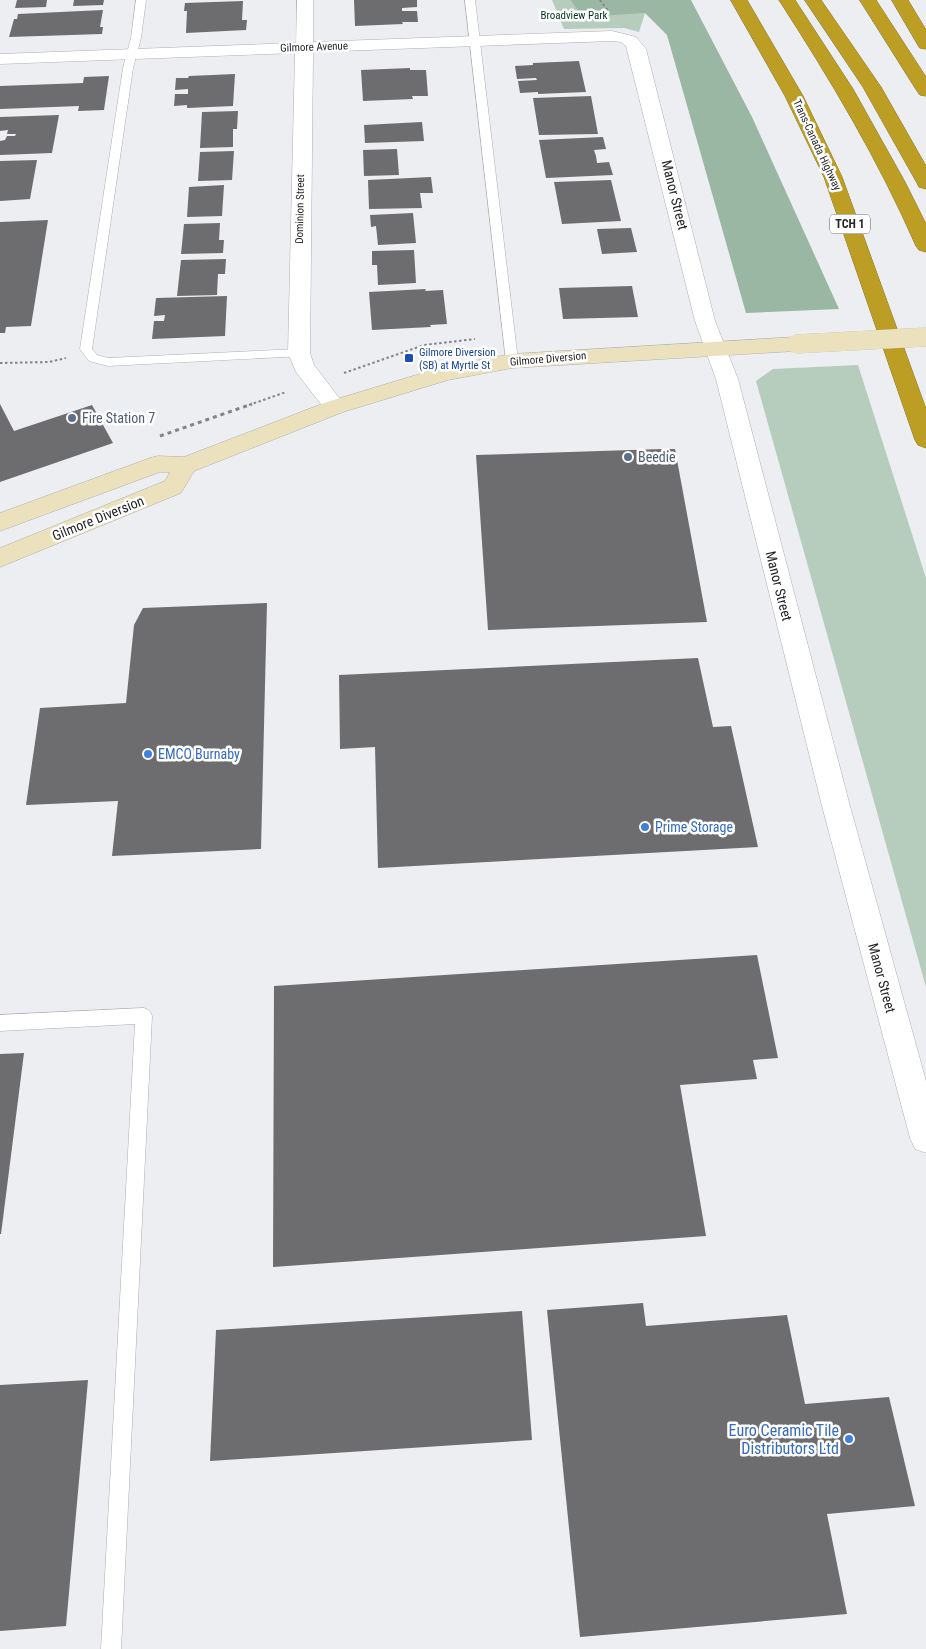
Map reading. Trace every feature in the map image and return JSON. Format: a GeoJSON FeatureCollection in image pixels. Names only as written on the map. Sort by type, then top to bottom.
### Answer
{"type":"FeatureCollection","features":[{"type":"Feature","properties":{"kind":"highway"},"geometry":{"type":"LineString","coordinates":[[732,0],[750,18]]}},
{"type":"Feature","properties":{"kind":"highway","name":"Trans-Canada Highway"},"geometry":{"type":"LineString","coordinates":[[739,0],[794,96],[834,177],[926,440]]}},
{"type":"Feature","properties":{"kind":"highway"},"geometry":{"type":"LineString","coordinates":[[787,0],[843,88],[888,165],[926,246]]}},
{"type":"Feature","properties":{"kind":"highway"},"geometry":{"type":"LineString","coordinates":[[813,0],[872,87],[926,184]]}},
{"type":"Feature","properties":{"kind":"highway"},"geometry":{"type":"LineString","coordinates":[[868,0],[926,91]]}},
{"type":"Feature","properties":{"kind":"highway"},"geometry":{"type":"LineString","coordinates":[[900,0],[926,44]]}},
{"type":"Feature","properties":{"kind":"main road","name":"Gilmore Diversion"},"geometry":{"type":"LineString","coordinates":[[0,522],[158,464],[186,465],[335,407],[446,373],[512,361],[577,356],[716,350],[926,337]]}},
{"type":"Feature","properties":{"kind":"main road","name":"Gilmore Diversion"},"geometry":{"type":"LineString","coordinates":[[0,558],[173,487],[186,465]]}},
{"type":"Feature","properties":{"kind":"street","name":"Dominion Street"},"geometry":{"type":"LineString","coordinates":[[305,0],[305,47],[302,75],[299,352],[304,367],[335,407]]}},
{"type":"Feature","properties":{"kind":"street","name":"Gilmore Avenue"},"geometry":{"type":"LineString","coordinates":[[0,59],[474,40],[612,36],[628,38]]}},
{"type":"Feature","properties":{"kind":"street","name":"Manor Street"},"geometry":{"type":"LineString","coordinates":[[628,38],[634,42],[637,48],[705,321],[727,379],[836,806],[926,1138]]}},
{"type":"Feature","properties":{"kind":"lane"},"geometry":{"type":"LineString","coordinates":[[141,0],[136,38],[128,68],[86,350],[94,358],[108,362],[299,352]]}},
{"type":"Feature","properties":{"kind":"lane"},"geometry":{"type":"LineString","coordinates":[[470,0],[512,361]]}},
{"type":"Feature","properties":{"kind":"lane"},"geometry":{"type":"LineString","coordinates":[[0,1023],[144,1016],[111,1649]]}},
{"type":"Feature","properties":{"kind":"path"},"geometry":{"type":"LineString","coordinates":[[0,363],[49,362],[88,354]]}},
{"type":"Feature","properties":{"kind":"green space","name":"Broadview Park"},"geometry":{"type":"Polygon","coordinates":[[[552,0],[639,0],[645,13],[639,32],[624,28],[564,29],[552,0]]]}},
{"type":"Feature","properties":{"kind":"green space"},"geometry":{"type":"Polygon","coordinates":[[[571,0],[691,0],[752,117],[839,309],[746,313],[667,35],[645,13],[582,17],[571,0]]]}},
{"type":"Feature","properties":{"kind":"green space"},"geometry":{"type":"Polygon","coordinates":[[[858,365],[926,578],[926,987],[756,381],[773,369],[858,365]]]}},
{"type":"Feature","properties":{"kind":"building"},"geometry":{"type":"Polygon","coordinates":[[[17,0],[47,0],[46,7],[15,8],[17,0]]]}},
{"type":"Feature","properties":{"kind":"building"},"geometry":{"type":"Polygon","coordinates":[[[74,0],[104,0],[103,5],[73,6],[74,0]]]}},
{"type":"Feature","properties":{"kind":"building"},"geometry":{"type":"Polygon","coordinates":[[[354,0],[417,0],[417,7],[402,8],[402,11],[417,11],[418,22],[355,26],[354,0]]]}},
{"type":"Feature","properties":{"kind":"building"},"geometry":{"type":"Polygon","coordinates":[[[243,1],[242,20],[247,20],[246,30],[186,33],[187,11],[184,11],[185,3],[243,1]]]}},
{"type":"Feature","properties":{"kind":"building"},"geometry":{"type":"Polygon","coordinates":[[[103,10],[100,27],[103,27],[102,34],[9,37],[14,19],[17,19],[18,14],[103,10]]]}},
{"type":"Feature","properties":{"kind":"building"},"geometry":{"type":"Polygon","coordinates":[[[579,61],[586,92],[520,93],[518,81],[537,80],[536,78],[517,79],[515,66],[533,65],[533,63],[579,61]]]}},
{"type":"Feature","properties":{"kind":"building"},"geometry":{"type":"Polygon","coordinates":[[[410,68],[410,70],[426,70],[428,96],[412,96],[413,99],[363,101],[361,70],[410,68]]]}},
{"type":"Feature","properties":{"kind":"building"},"geometry":{"type":"Polygon","coordinates":[[[235,74],[233,106],[187,108],[187,105],[174,106],[175,94],[188,94],[188,89],[175,90],[176,78],[235,74]]]}},
{"type":"Feature","properties":{"kind":"building"},"geometry":{"type":"Polygon","coordinates":[[[109,76],[104,110],[78,111],[79,106],[0,109],[0,86],[83,83],[84,77],[109,76]]]}},
{"type":"Feature","properties":{"kind":"building"},"geometry":{"type":"Polygon","coordinates":[[[591,96],[598,134],[539,135],[533,98],[591,96]]]}},
{"type":"Feature","properties":{"kind":"building"},"geometry":{"type":"Polygon","coordinates":[[[238,111],[237,129],[233,129],[233,147],[200,148],[202,112],[238,111]]]}},
{"type":"Feature","properties":{"kind":"building"},"geometry":{"type":"Polygon","coordinates":[[[59,115],[52,153],[0,155],[0,141],[5,140],[7,136],[15,136],[16,134],[7,134],[8,130],[0,131],[0,117],[59,115]]]}},
{"type":"Feature","properties":{"kind":"building"},"geometry":{"type":"Polygon","coordinates":[[[422,122],[424,141],[365,143],[364,125],[422,122]]]}},
{"type":"Feature","properties":{"kind":"building"},"geometry":{"type":"Polygon","coordinates":[[[603,137],[606,149],[594,150],[597,163],[609,162],[613,175],[546,178],[539,140],[603,137]]]}},
{"type":"Feature","properties":{"kind":"building"},"geometry":{"type":"Polygon","coordinates":[[[397,149],[399,175],[364,176],[363,150],[397,149]]]}},
{"type":"Feature","properties":{"kind":"building"},"geometry":{"type":"Polygon","coordinates":[[[234,151],[232,180],[198,181],[200,152],[234,151]]]}},
{"type":"Feature","properties":{"kind":"building"},"geometry":{"type":"Polygon","coordinates":[[[37,160],[30,199],[0,201],[0,161],[37,160]]]}},
{"type":"Feature","properties":{"kind":"building"},"geometry":{"type":"Polygon","coordinates":[[[431,177],[433,193],[420,193],[422,208],[369,209],[368,180],[431,177]]]}},
{"type":"Feature","properties":{"kind":"building"},"geometry":{"type":"Polygon","coordinates":[[[611,180],[621,221],[562,224],[554,182],[611,180]]]}},
{"type":"Feature","properties":{"kind":"building"},"geometry":{"type":"Polygon","coordinates":[[[224,185],[222,216],[187,217],[189,187],[224,185]]]}},
{"type":"Feature","properties":{"kind":"building"},"geometry":{"type":"Polygon","coordinates":[[[413,213],[416,243],[378,245],[376,226],[371,227],[370,215],[413,213]]]}},
{"type":"Feature","properties":{"kind":"building"},"geometry":{"type":"Polygon","coordinates":[[[48,220],[31,326],[6,327],[5,333],[0,333],[0,222],[48,220]]]}},
{"type":"Feature","properties":{"kind":"building"},"geometry":{"type":"Polygon","coordinates":[[[220,223],[219,240],[224,240],[223,253],[181,254],[184,224],[220,223]]]}},
{"type":"Feature","properties":{"kind":"building"},"geometry":{"type":"Polygon","coordinates":[[[631,228],[637,252],[602,254],[597,229],[631,228]]]}},
{"type":"Feature","properties":{"kind":"building"},"geometry":{"type":"Polygon","coordinates":[[[414,250],[416,283],[378,285],[377,265],[372,265],[372,251],[414,250]]]}},
{"type":"Feature","properties":{"kind":"building"},"geometry":{"type":"Polygon","coordinates":[[[226,259],[225,274],[218,274],[217,295],[177,296],[181,260],[226,259]]]}},
{"type":"Feature","properties":{"kind":"building"},"geometry":{"type":"Polygon","coordinates":[[[632,286],[638,317],[563,319],[559,288],[632,286]]]}},
{"type":"Feature","properties":{"kind":"building"},"geometry":{"type":"Polygon","coordinates":[[[426,289],[425,291],[443,290],[447,324],[430,325],[431,327],[372,330],[369,292],[426,289]]]}},
{"type":"Feature","properties":{"kind":"building"},"geometry":{"type":"Polygon","coordinates":[[[227,296],[225,336],[152,339],[154,321],[164,321],[165,315],[154,316],[156,298],[227,296]]]}},
{"type":"Feature","properties":{"kind":"building"},"geometry":{"type":"Polygon","coordinates":[[[0,404],[14,431],[92,405],[113,443],[0,482],[0,404]]]}},
{"type":"Feature","properties":{"kind":"building"},"geometry":{"type":"Polygon","coordinates":[[[675,449],[707,622],[488,630],[476,455],[675,449]]]}},
{"type":"Feature","properties":{"kind":"building","name":"EMCO Burnaby"},"geometry":{"type":"Polygon","coordinates":[[[267,603],[261,849],[112,856],[118,801],[26,805],[40,708],[126,703],[134,625],[143,608],[267,603]]]}},
{"type":"Feature","properties":{"kind":"building"},"geometry":{"type":"Polygon","coordinates":[[[698,658],[713,727],[731,726],[758,847],[378,868],[375,747],[340,749],[339,675],[698,658]]]}},
{"type":"Feature","properties":{"kind":"building"},"geometry":{"type":"Polygon","coordinates":[[[757,955],[778,1058],[753,1060],[757,1079],[680,1085],[706,1236],[273,1267],[274,986],[757,955]]]}},
{"type":"Feature","properties":{"kind":"building"},"geometry":{"type":"Polygon","coordinates":[[[24,1053],[1,1234],[0,1234],[0,1054],[24,1053]]]}},
{"type":"Feature","properties":{"kind":"building"},"geometry":{"type":"Polygon","coordinates":[[[643,1303],[646,1326],[787,1315],[805,1404],[889,1397],[915,1506],[827,1514],[847,1614],[580,1637],[547,1310],[643,1303]]]}},
{"type":"Feature","properties":{"kind":"building"},"geometry":{"type":"Polygon","coordinates":[[[522,1311],[532,1440],[210,1461],[216,1330],[522,1311]]]}},
{"type":"Feature","properties":{"kind":"building"},"geometry":{"type":"Polygon","coordinates":[[[88,1380],[66,1626],[0,1631],[0,1385],[88,1380]]]}},
{"type":"Feature","properties":{"kind":"place","name":"Gilmore Diversion (SB) at Myrtle St"},"geometry":{"type":"Point","coordinates":[409,358]}},
{"type":"Feature","properties":{"kind":"place","name":"Fire Station 7"},"geometry":{"type":"Point","coordinates":[72,418]}},
{"type":"Feature","properties":{"kind":"place","name":"Beedie"},"geometry":{"type":"Point","coordinates":[628,457]}},
{"type":"Feature","properties":{"kind":"place","name":"EMCO Burnaby"},"geometry":{"type":"Point","coordinates":[148,754]}},
{"type":"Feature","properties":{"kind":"place","name":"Prime Storage"},"geometry":{"type":"Point","coordinates":[645,827]}},
{"type":"Feature","properties":{"kind":"place","name":"Euro Ceramic Tile Distributors Ltd"},"geometry":{"type":"Point","coordinates":[849,1439]}}]}
